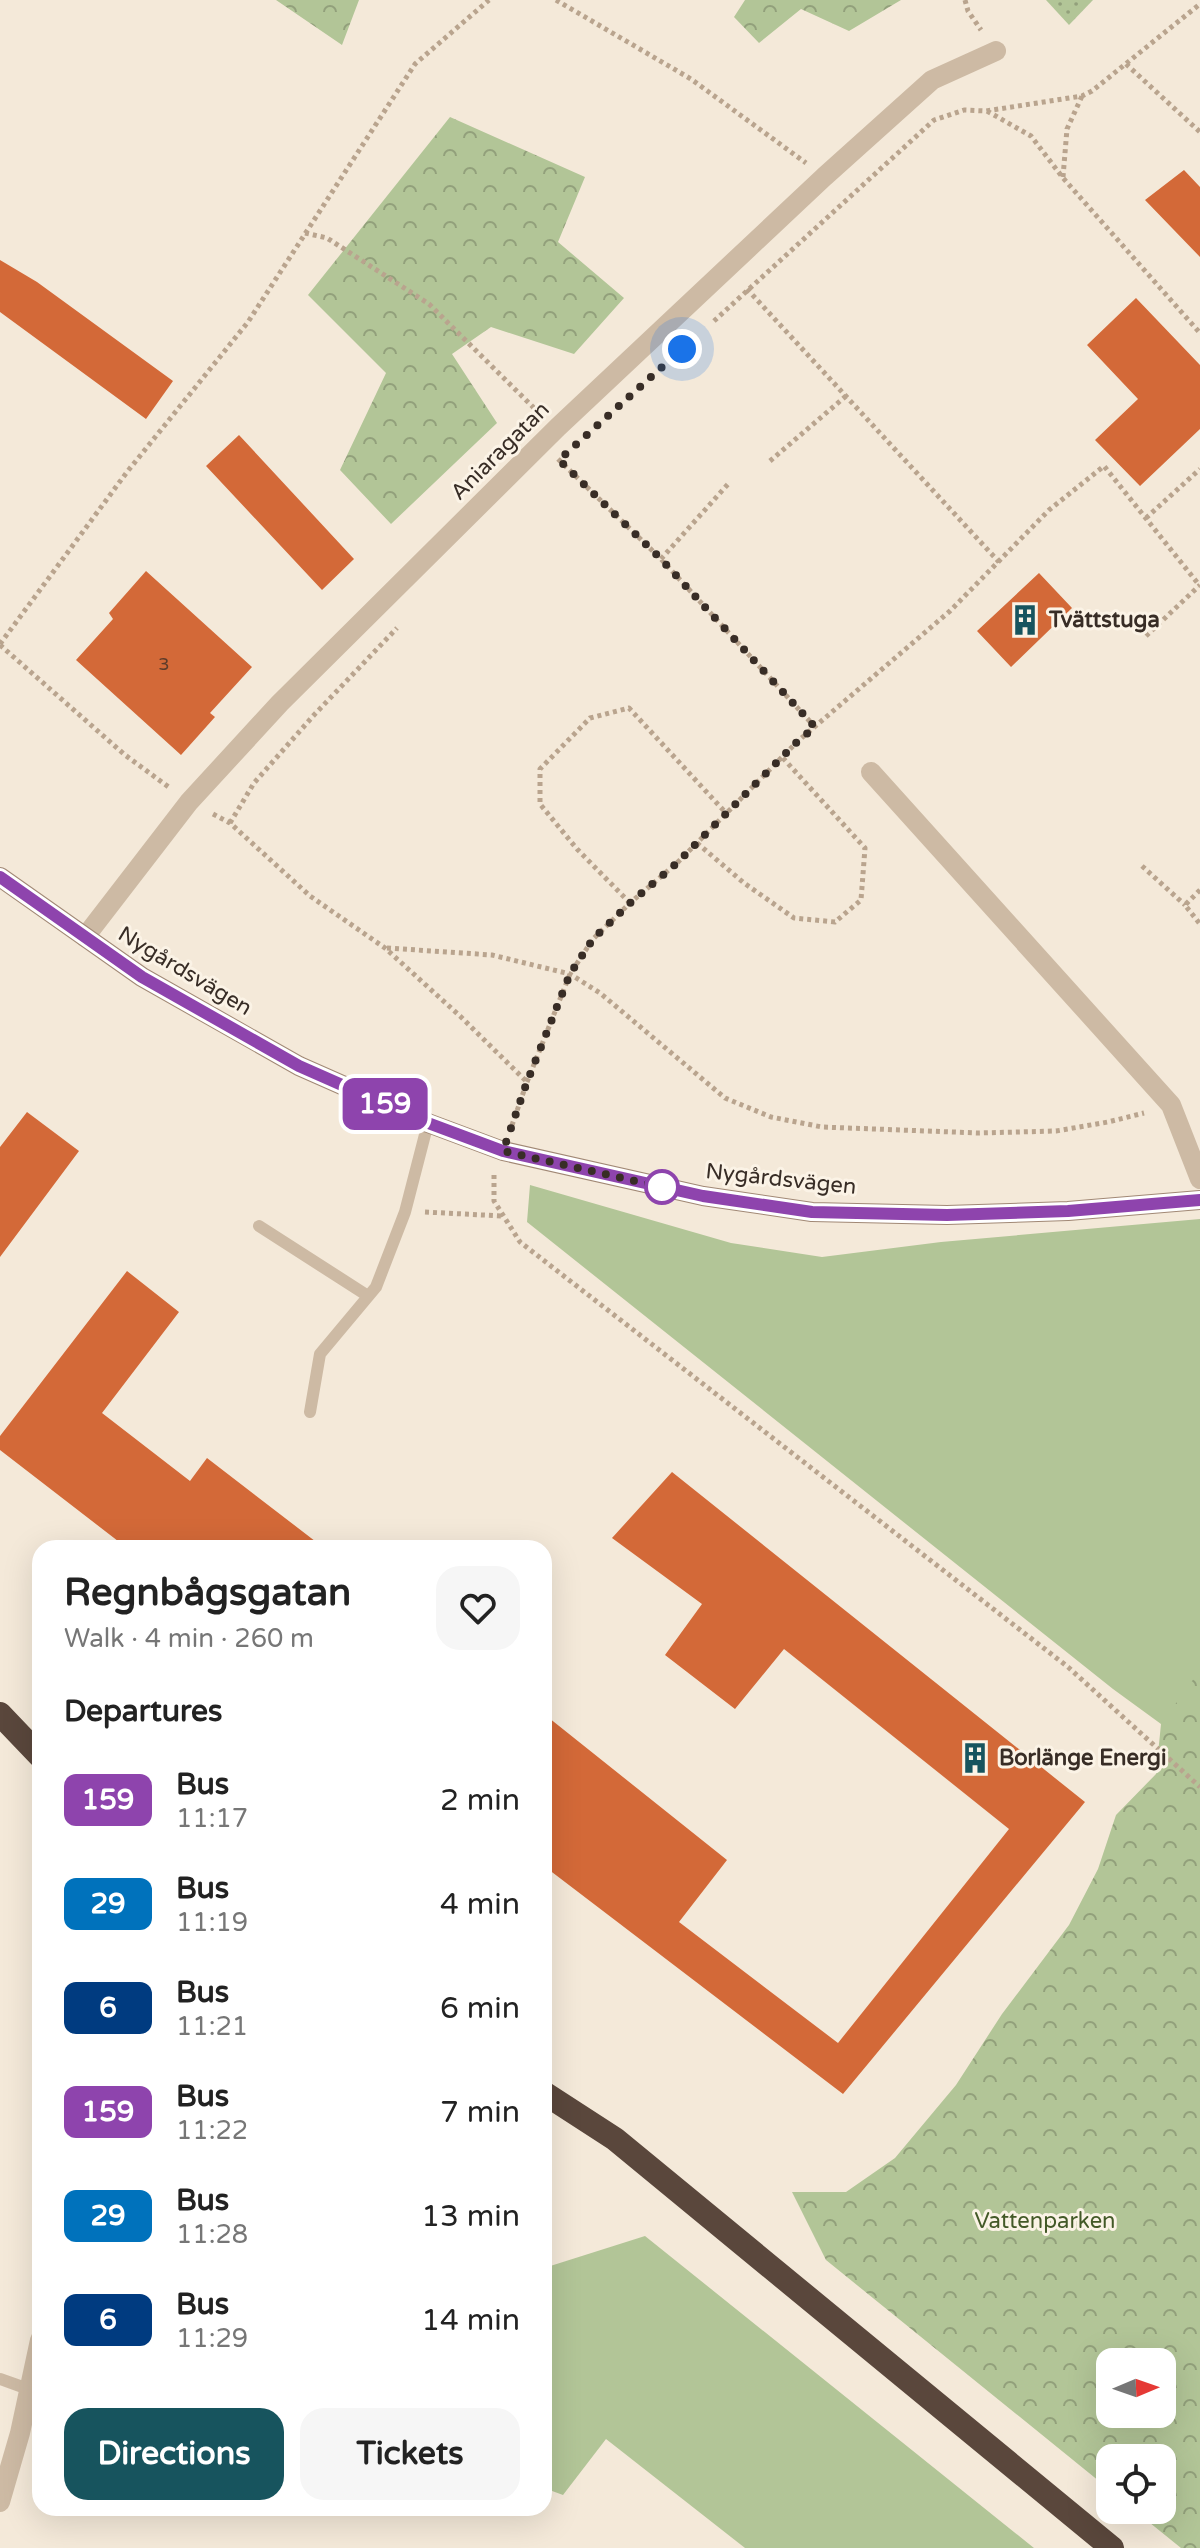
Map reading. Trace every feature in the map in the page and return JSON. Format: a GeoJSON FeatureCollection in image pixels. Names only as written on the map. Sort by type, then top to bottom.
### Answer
{"type":"FeatureCollection","features":[{"type":"Feature","properties":{"kind":"highway"},"geometry":{"type":"LineString","coordinates":[[0,1707],[32,1726]]}},
{"type":"Feature","properties":{"kind":"highway"},"geometry":{"type":"LineString","coordinates":[[0,1714],[32,1748]]}},
{"type":"Feature","properties":{"kind":"highway"},"geometry":{"type":"LineString","coordinates":[[552,2098],[615,2139],[1112,2548]]}},
{"type":"Feature","properties":{"kind":"street","name":"Aniaragatan"},"geometry":{"type":"LineString","coordinates":[[85,937],[189,802],[280,703],[558,427],[932,80],[996,51]]}},
{"type":"Feature","properties":{"kind":"street"},"geometry":{"type":"LineString","coordinates":[[871,772],[1171,1105],[1200,1179]]}},
{"type":"Feature","properties":{"kind":"street","name":"Nygårdsvägen"},"geometry":{"type":"LineString","coordinates":[[0,877],[142,977],[299,1066],[428,1123],[503,1151],[703,1196],[812,1212],[947,1215],[1068,1211],[1200,1200]]}},
{"type":"Feature","properties":{"kind":"street"},"geometry":{"type":"LineString","coordinates":[[0,2502],[32,2400]]}},
{"type":"Feature","properties":{"kind":"lane"},"geometry":{"type":"LineString","coordinates":[[310,1412],[320,1354],[376,1287],[405,1212],[428,1123]]}},
{"type":"Feature","properties":{"kind":"lane"},"geometry":{"type":"LineString","coordinates":[[259,1226],[368,1296]]}},
{"type":"Feature","properties":{"kind":"lane"},"geometry":{"type":"LineString","coordinates":[[0,2379],[32,2389]]}},
{"type":"Feature","properties":{"kind":"path"},"geometry":{"type":"LineString","coordinates":[[489,0],[415,64],[248,322],[127,472],[0,644],[125,755],[189,802],[230,823],[310,896],[385,948],[527,1082]]}},
{"type":"Feature","properties":{"kind":"path"},"geometry":{"type":"LineString","coordinates":[[556,0],[691,79],[824,177]]}},
{"type":"Feature","properties":{"kind":"path"},"geometry":{"type":"LineString","coordinates":[[965,0],[968,11],[996,51]]}},
{"type":"Feature","properties":{"kind":"path"},"geometry":{"type":"LineString","coordinates":[[704,329],[934,120],[964,110],[986,111],[1082,96],[1200,4]]}},
{"type":"Feature","properties":{"kind":"path"},"geometry":{"type":"LineString","coordinates":[[1126,64],[1200,132]]}},
{"type":"Feature","properties":{"kind":"path"},"geometry":{"type":"LineString","coordinates":[[1063,178],[1067,129],[1082,96]]}},
{"type":"Feature","properties":{"kind":"path"},"geometry":{"type":"LineString","coordinates":[[986,111],[1031,136],[1063,178],[1200,333]]}},
{"type":"Feature","properties":{"kind":"path"},"geometry":{"type":"LineString","coordinates":[[305,233],[327,238],[429,304],[543,417],[558,427]]}},
{"type":"Feature","properties":{"kind":"path"},"geometry":{"type":"LineString","coordinates":[[748,290],[999,562]]}},
{"type":"Feature","properties":{"kind":"path"},"geometry":{"type":"LineString","coordinates":[[770,461],[846,396]]}},
{"type":"Feature","properties":{"kind":"path"},"geometry":{"type":"LineString","coordinates":[[550,469],[571,450]]}},
{"type":"Feature","properties":{"kind":"path"},"geometry":{"type":"LineString","coordinates":[[559,460],[661,559],[815,727]]}},
{"type":"Feature","properties":{"kind":"path"},"geometry":{"type":"LineString","coordinates":[[1146,636],[1200,586],[1104,466],[1049,510],[950,611],[782,757],[677,863],[593,939],[570,974],[527,1082],[493,1177],[494,1201],[520,1242],[1068,1667],[1200,1787]]}},
{"type":"Feature","properties":{"kind":"path"},"geometry":{"type":"LineString","coordinates":[[1146,518],[1200,469]]}},
{"type":"Feature","properties":{"kind":"path"},"geometry":{"type":"LineString","coordinates":[[661,559],[729,483]]}},
{"type":"Feature","properties":{"kind":"path"},"geometry":{"type":"LineString","coordinates":[[230,823],[254,783],[400,624]]}},
{"type":"Feature","properties":{"kind":"path"},"geometry":{"type":"LineString","coordinates":[[630,903],[577,849],[540,804],[540,769],[590,718],[629,708],[726,813]]}},
{"type":"Feature","properties":{"kind":"path"},"geometry":{"type":"LineString","coordinates":[[697,843],[744,883],[794,918],[835,922],[861,900],[865,848],[782,757]]}},
{"type":"Feature","properties":{"kind":"path"},"geometry":{"type":"LineString","coordinates":[[1142,866],[1185,905],[1200,924]]}},
{"type":"Feature","properties":{"kind":"path"},"geometry":{"type":"LineString","coordinates":[[1185,905],[1200,890]]}},
{"type":"Feature","properties":{"kind":"path"},"geometry":{"type":"LineString","coordinates":[[385,948],[492,955],[570,974],[600,993],[725,1098],[771,1117],[822,1127],[1014,1133],[1056,1131],[1108,1122],[1171,1105]]}},
{"type":"Feature","properties":{"kind":"path"},"geometry":{"type":"LineString","coordinates":[[405,1212],[503,1216]]}},
{"type":"Feature","properties":{"kind":"green space"},"geometry":{"type":"Polygon","coordinates":[[[276,0],[359,0],[342,45],[276,0]]]}},
{"type":"Feature","properties":{"kind":"green space"},"geometry":{"type":"Polygon","coordinates":[[[745,0],[901,0],[849,31],[801,9],[759,43],[734,17],[745,0]]]}},
{"type":"Feature","properties":{"kind":"green space"},"geometry":{"type":"Polygon","coordinates":[[[1046,0],[1093,0],[1069,25],[1046,0]]]}},
{"type":"Feature","properties":{"kind":"green space"},"geometry":{"type":"Polygon","coordinates":[[[450,117],[585,177],[558,242],[624,298],[574,354],[491,327],[452,354],[497,423],[391,524],[340,470],[386,373],[308,295],[450,117]]]}},
{"type":"Feature","properties":{"kind":"green space"},"geometry":{"type":"Polygon","coordinates":[[[530,1185],[731,1243],[822,1257],[941,1242],[1200,1219],[1200,1759],[1161,1724],[527,1222],[530,1185]]]}},
{"type":"Feature","properties":{"kind":"green space","name":"Vattenparken"},"geometry":{"type":"Polygon","coordinates":[[[1200,1670],[1200,2548],[1181,2548],[1151,2524],[1176,2524],[1176,2444],[1096,2444],[1096,2479],[826,2260],[792,2192],[846,2192],[895,2158],[956,2085],[1002,2014],[1069,1925],[1098,1869],[1116,1815],[1156,1774],[1161,1724],[1200,1670]]]}},
{"type":"Feature","properties":{"kind":"green space"},"geometry":{"type":"Polygon","coordinates":[[[645,2236],[1034,2548],[745,2548],[606,2439],[563,2495],[552,2491],[552,2265],[645,2236]]]}},
{"type":"Feature","properties":{"kind":"building"},"geometry":{"type":"Polygon","coordinates":[[[1184,170],[1200,187],[1200,257],[1145,200],[1184,170]]]}},
{"type":"Feature","properties":{"kind":"building"},"geometry":{"type":"Polygon","coordinates":[[[0,260],[37,282],[173,381],[146,419],[0,312],[0,260]]]}},
{"type":"Feature","properties":{"kind":"building"},"geometry":{"type":"Polygon","coordinates":[[[1136,298],[1200,365],[1200,429],[1140,486],[1095,440],[1138,399],[1087,345],[1136,298]]]}},
{"type":"Feature","properties":{"kind":"building"},"geometry":{"type":"Polygon","coordinates":[[[239,435],[354,559],[322,590],[206,466],[239,435]]]}},
{"type":"Feature","properties":{"kind":"building"},"geometry":{"type":"Polygon","coordinates":[[[146,571],[252,667],[210,713],[215,717],[181,755],[76,660],[113,619],[109,613],[146,571]]]}},
{"type":"Feature","properties":{"kind":"building","name":"Tvättstuga"},"geometry":{"type":"Polygon","coordinates":[[[1039,573],[1072,608],[1011,667],[977,631],[1039,573]]]}},
{"type":"Feature","properties":{"kind":"building"},"geometry":{"type":"Polygon","coordinates":[[[27,1112],[79,1151],[0,1257],[0,1147],[27,1112]]]}},
{"type":"Feature","properties":{"kind":"building"},"geometry":{"type":"Polygon","coordinates":[[[127,1271],[179,1312],[102,1413],[190,1481],[207,1458],[314,1540],[117,1540],[0,1450],[0,1436],[127,1271]]]}},
{"type":"Feature","properties":{"kind":"building","name":"Borlänge Energi"},"geometry":{"type":"Polygon","coordinates":[[[672,1472],[1085,1802],[843,2094],[552,1872],[552,1720],[727,1860],[679,1922],[838,2043],[1009,1829],[784,1649],[735,1709],[665,1655],[702,1604],[612,1538],[672,1472]]]}},
{"type":"Feature","properties":{"kind":"bus line","name":"159"},"geometry":{"type":"LineString","coordinates":[[0,877],[142,977],[299,1066],[428,1123],[503,1151],[703,1196],[812,1212],[947,1215],[1068,1211],[1200,1200]]}},
{"type":"Feature","properties":{"kind":"place","name":"Tvättstuga"},"geometry":{"type":"Point","coordinates":[1025,620]}},
{"type":"Feature","properties":{"kind":"place","name":"Borlänge Energi"},"geometry":{"type":"Point","coordinates":[975,1758]}},
{"type":"Feature","properties":{"kind":"route"},"geometry":{"type":"LineString","coordinates":[[662,1187],[503,1151],[570,974],[593,939],[677,863],[815,727],[661,559],[559,460],[682,349]]}}]}
